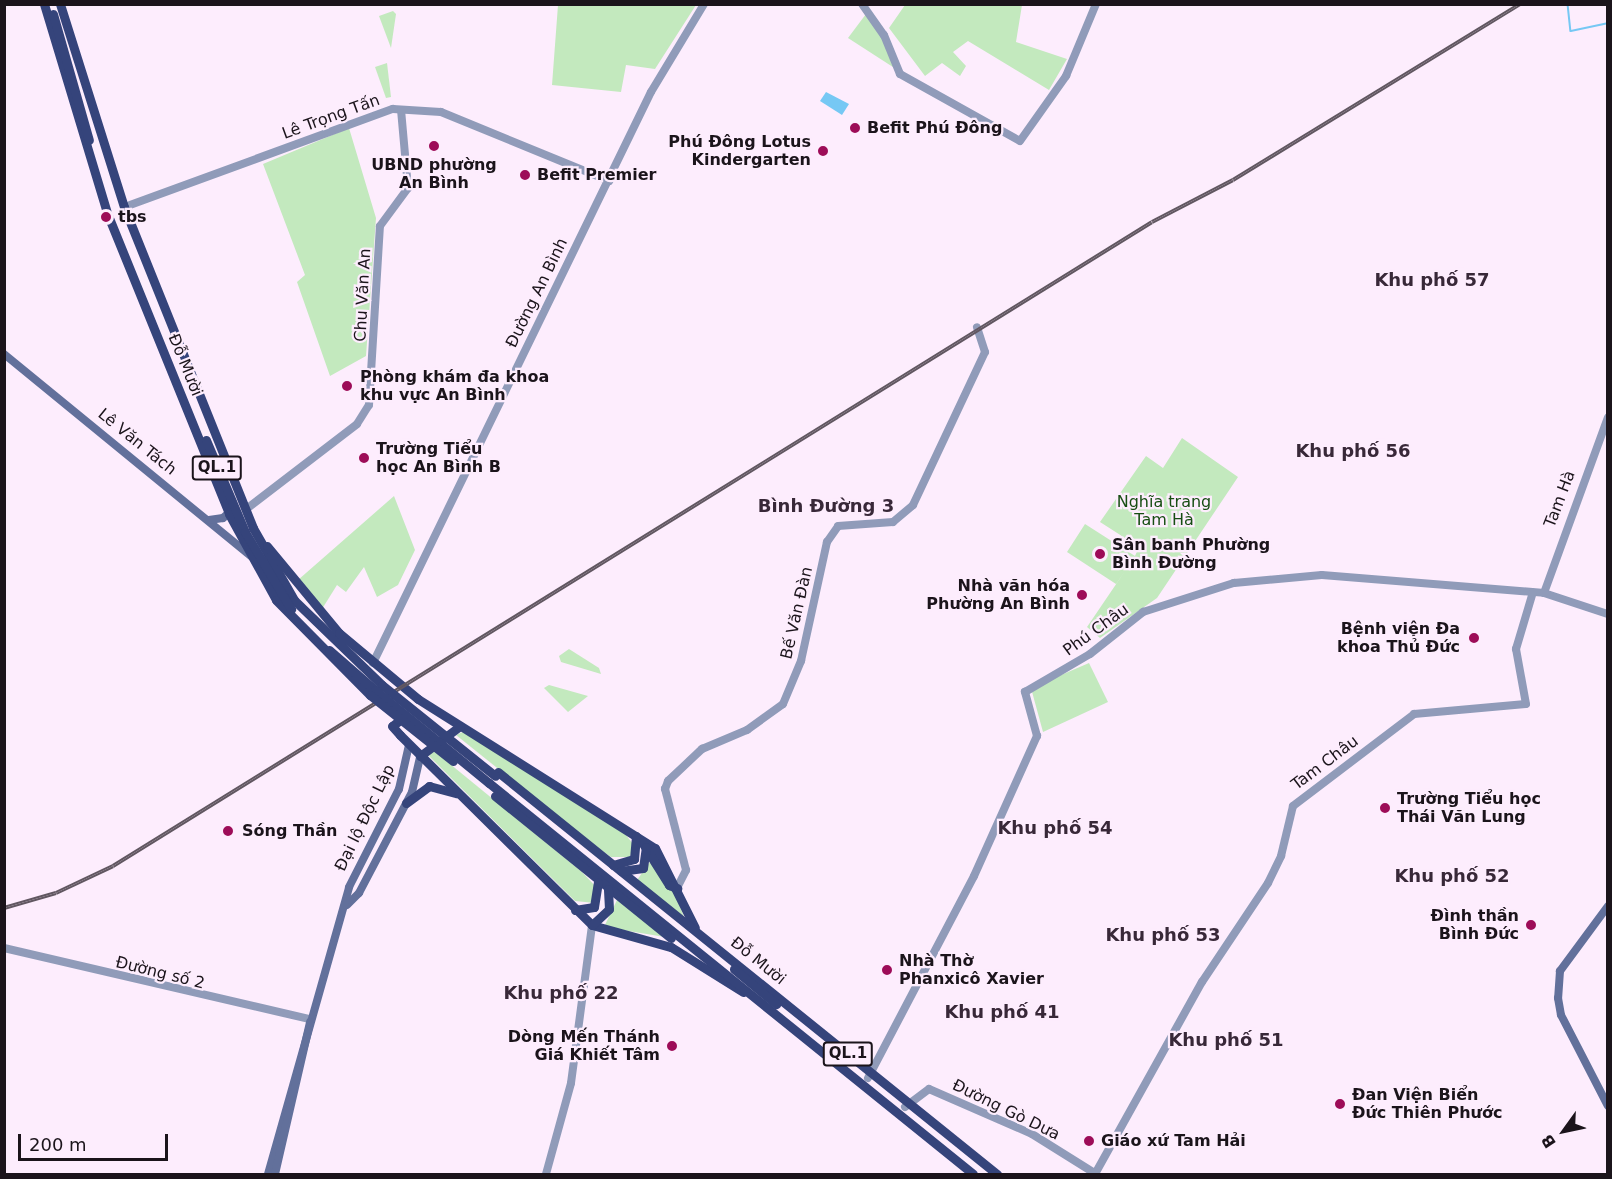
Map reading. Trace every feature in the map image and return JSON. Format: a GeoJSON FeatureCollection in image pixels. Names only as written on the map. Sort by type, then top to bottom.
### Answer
{"type":"FeatureCollection","features":[{"type":"Feature","properties":{"kind":"highway","name":"Đỗ Mười"},"geometry":{"type":"LineString","coordinates":[[44,4],[110,213],[249,555],[305,635],[378,688]]}},
{"type":"Feature","properties":{"kind":"highway","name":"Đỗ Mười"},"geometry":{"type":"LineString","coordinates":[[50,4],[110,213]]}},
{"type":"Feature","properties":{"kind":"highway","name":"Đỗ Mười"},"geometry":{"type":"LineString","coordinates":[[60,4],[127,206],[247,508],[294,600],[378,688]]}},
{"type":"Feature","properties":{"kind":"highway","name":"Đỗ Mười"},"geometry":{"type":"LineString","coordinates":[[65,4],[127,206]]}},
{"type":"Feature","properties":{"kind":"highway"},"geometry":{"type":"LineString","coordinates":[[110,213],[127,206]]}},
{"type":"Feature","properties":{"kind":"highway","name":"QL.1"},"geometry":{"type":"LineString","coordinates":[[247,508],[267,546],[321,622],[378,688],[492,779]]}},
{"type":"Feature","properties":{"kind":"highway","name":"Đỗ Mười"},"geometry":{"type":"LineString","coordinates":[[232,511],[261,564],[304,626],[378,688]]}},
{"type":"Feature","properties":{"kind":"highway","name":"QL.1"},"geometry":{"type":"LineString","coordinates":[[267,546],[317,609],[373,663],[460,726]]}},
{"type":"Feature","properties":{"kind":"highway","name":"QL.1"},"geometry":{"type":"LineString","coordinates":[[378,688],[492,779]]}},
{"type":"Feature","properties":{"kind":"highway"},"geometry":{"type":"LineString","coordinates":[[423,701],[392,726],[574,910],[591,925],[671,947],[740,992],[750,994]]}},
{"type":"Feature","properties":{"kind":"highway"},"geometry":{"type":"LineString","coordinates":[[400,735],[435,710]]}},
{"type":"Feature","properties":{"kind":"highway"},"geometry":{"type":"LineString","coordinates":[[410,745],[451,720]]}},
{"type":"Feature","properties":{"kind":"highway"},"geometry":{"type":"LineString","coordinates":[[420,756],[460,726],[471,730],[635,835],[661,854],[707,945]]}},
{"type":"Feature","properties":{"kind":"highway","name":"Đỗ Mười"},"geometry":{"type":"LineString","coordinates":[[492,779],[699,933],[869,1076]]}},
{"type":"Feature","properties":{"kind":"highway","name":"Đỗ Mười"},"geometry":{"type":"LineString","coordinates":[[492,779],[601,880],[750,994],[973,1174]]}},
{"type":"Feature","properties":{"kind":"highway"},"geometry":{"type":"LineString","coordinates":[[406,803],[429,786],[462,796]]}},
{"type":"Feature","properties":{"kind":"highway"},"geometry":{"type":"LineString","coordinates":[[635,835],[646,847],[669,885],[677,888]]}},
{"type":"Feature","properties":{"kind":"highway"},"geometry":{"type":"LineString","coordinates":[[613,867],[634,859],[635,835]]}},
{"type":"Feature","properties":{"kind":"highway"},"geometry":{"type":"LineString","coordinates":[[613,867],[643,868],[646,847]]}},
{"type":"Feature","properties":{"kind":"highway","name":"Đỗ Mười"},"geometry":{"type":"LineString","coordinates":[[613,867],[971,1157],[988,1174]]}},
{"type":"Feature","properties":{"kind":"highway"},"geometry":{"type":"LineString","coordinates":[[574,910],[594,907],[601,880]]}},
{"type":"Feature","properties":{"kind":"highway"},"geometry":{"type":"LineString","coordinates":[[591,925],[609,909],[608,891],[601,880]]}},
{"type":"Feature","properties":{"kind":"highway","name":"QL.1"},"geometry":{"type":"LineString","coordinates":[[608,891],[740,992],[965,1174]]}},
{"type":"Feature","properties":{"kind":"highway","name":"Đỗ Mười"},"geometry":{"type":"LineString","coordinates":[[971,1157],[997,1174]]}},
{"type":"Feature","properties":{"kind":"main road","name":"Lê Văn Tách"},"geometry":{"type":"LineString","coordinates":[[4,354],[261,564]]}},
{"type":"Feature","properties":{"kind":"main road"},"geometry":{"type":"LineString","coordinates":[[209,520],[232,511]]}},
{"type":"Feature","properties":{"kind":"main road","name":"Đại lộ Độc Lập"},"geometry":{"type":"LineString","coordinates":[[268,1174],[310,1019],[346,905],[349,887],[401,783],[410,745]]}},
{"type":"Feature","properties":{"kind":"main road","name":"Đại lộ Độc Lập"},"geometry":{"type":"LineString","coordinates":[[346,905],[359,893],[406,803],[420,756]]}},
{"type":"Feature","properties":{"kind":"main road"},"geometry":{"type":"LineString","coordinates":[[1608,906],[1560,971],[1558,998],[1561,1015],[1608,1106]]}},
{"type":"Feature","properties":{"kind":"main road","name":"Đại lộ Độc Lập"},"geometry":{"type":"LineString","coordinates":[[275,1174],[310,1019]]}},
{"type":"Feature","properties":{"kind":"street","name":"Đường An Bình"},"geometry":{"type":"LineString","coordinates":[[373,663],[651,92],[704,4]]}},
{"type":"Feature","properties":{"kind":"street"},"geometry":{"type":"LineString","coordinates":[[862,4],[884,35],[900,74],[1020,141],[1066,76],[1096,4]]}},
{"type":"Feature","properties":{"kind":"street","name":"Lê Trọng Tấn"},"geometry":{"type":"LineString","coordinates":[[127,206],[325,131],[401,110],[441,112],[609,181]]}},
{"type":"Feature","properties":{"kind":"street","name":"Chu Văn An"},"geometry":{"type":"LineString","coordinates":[[247,508],[357,424],[369,405],[380,226],[408,188],[401,110]]}},
{"type":"Feature","properties":{"kind":"street","name":"Bế Văn Đàn"},"geometry":{"type":"LineString","coordinates":[[677,888],[686,870],[665,789],[671,776],[702,749],[778,710],[801,661],[827,542],[847,522],[892,522],[913,505],[985,351],[978,330]]}},
{"type":"Feature","properties":{"kind":"street","name":"Tam Hà"},"geometry":{"type":"LineString","coordinates":[[1544,593],[1608,417]]}},
{"type":"Feature","properties":{"kind":"street","name":"Phú Châu"},"geometry":{"type":"LineString","coordinates":[[869,1076],[974,876],[1037,736],[1023,696],[1033,687],[1090,654],[1150,608],[1234,583],[1322,575],[1544,593],[1608,614]]}},
{"type":"Feature","properties":{"kind":"street","name":"Tam Châu"},"geometry":{"type":"LineString","coordinates":[[1096,1174],[1202,982],[1268,883],[1281,856],[1293,806],[1414,714],[1526,704],[1516,649],[1533,592]]}},
{"type":"Feature","properties":{"kind":"street"},"geometry":{"type":"LineString","coordinates":[[546,1174],[571,1083],[591,925]]}},
{"type":"Feature","properties":{"kind":"street","name":"Đường số 2"},"geometry":{"type":"LineString","coordinates":[[4,948],[310,1019]]}},
{"type":"Feature","properties":{"kind":"street","name":"Đường Gò Dưa"},"geometry":{"type":"LineString","coordinates":[[907,1105],[930,1089],[1032,1134],[1096,1174]]}},
{"type":"Feature","properties":{"kind":"green space"},"geometry":{"type":"Polygon","coordinates":[[[558,4],[696,5],[655,69],[626,65],[621,92],[552,85],[558,4]]]}},
{"type":"Feature","properties":{"kind":"green space"},"geometry":{"type":"Polygon","coordinates":[[[905,5],[1022,5],[1016,42],[1067,59],[1049,90],[968,41],[953,52],[966,66],[960,76],[942,63],[925,76],[889,28],[905,5]]]}},
{"type":"Feature","properties":{"kind":"green space"},"geometry":{"type":"Polygon","coordinates":[[[393,11],[396,14],[391,48],[379,16],[393,11]]]}},
{"type":"Feature","properties":{"kind":"green space"},"geometry":{"type":"Polygon","coordinates":[[[866,14],[884,41],[896,69],[848,38],[866,14]]]}},
{"type":"Feature","properties":{"kind":"green space"},"geometry":{"type":"Polygon","coordinates":[[[387,63],[391,97],[386,98],[375,67],[387,63]]]}},
{"type":"Feature","properties":{"kind":"green space"},"geometry":{"type":"Polygon","coordinates":[[[349,128],[376,218],[366,356],[330,376],[297,282],[305,275],[263,164],[349,128]]]}},
{"type":"Feature","properties":{"kind":"green space","name":"Nghĩa trang Tam Hà"},"geometry":{"type":"Polygon","coordinates":[[[1182,438],[1238,477],[1157,598],[1100,638],[1087,627],[1125,571],[1116,584],[1067,552],[1085,524],[1135,556],[1139,547],[1100,522],[1146,456],[1163,468],[1182,438]]]}},
{"type":"Feature","properties":{"kind":"green space"},"geometry":{"type":"Polygon","coordinates":[[[394,496],[415,550],[398,585],[377,597],[364,567],[346,592],[337,585],[322,609],[298,580],[394,496]]]}},
{"type":"Feature","properties":{"kind":"green space"},"geometry":{"type":"Polygon","coordinates":[[[569,649],[599,668],[601,674],[561,662],[559,656],[569,649]]]}},
{"type":"Feature","properties":{"kind":"green space"},"geometry":{"type":"Polygon","coordinates":[[[1089,663],[1108,702],[1043,732],[1031,688],[1089,663]]]}},
{"type":"Feature","properties":{"kind":"green space"},"geometry":{"type":"Polygon","coordinates":[[[549,685],[588,696],[568,712],[544,688],[549,685]]]}},
{"type":"Feature","properties":{"kind":"green space"},"geometry":{"type":"Polygon","coordinates":[[[465,731],[626,835],[633,844],[630,857],[611,857],[587,840],[456,735],[465,731]]]}},
{"type":"Feature","properties":{"kind":"green space"},"geometry":{"type":"Polygon","coordinates":[[[433,750],[582,872],[597,888],[595,903],[575,901],[429,756],[433,750]]]}},
{"type":"Feature","properties":{"kind":"green space"},"geometry":{"type":"Polygon","coordinates":[[[650,862],[674,891],[684,917],[637,880],[650,862]]]}},
{"type":"Feature","properties":{"kind":"green space"},"geometry":{"type":"Polygon","coordinates":[[[617,900],[665,937],[604,927],[617,900]]]}},
{"type":"Feature","properties":{"kind":"water"},"geometry":{"type":"Polygon","coordinates":[[[826,92],[849,104],[842,115],[820,101],[826,92]]]}},
{"type":"Feature","properties":{"kind":"waterway"},"geometry":{"type":"LineString","coordinates":[[1568,4],[1571,31],[1608,23]]}},
{"type":"Feature","properties":{"kind":"railway"},"geometry":{"type":"LineString","coordinates":[[4,908],[56,893],[113,866],[1152,222],[1233,180],[1520,4]]}},
{"type":"Feature","properties":{"kind":"place","name":"Befit Phú Đông"},"geometry":{"type":"Point","coordinates":[855,128]}},
{"type":"Feature","properties":{"kind":"place","name":"UBND phường An Bình"},"geometry":{"type":"Point","coordinates":[434,146]}},
{"type":"Feature","properties":{"kind":"place","name":"Phú Đông Lotus Kindergarten"},"geometry":{"type":"Point","coordinates":[823,151]}},
{"type":"Feature","properties":{"kind":"place","name":"Befit Premier"},"geometry":{"type":"Point","coordinates":[525,175]}},
{"type":"Feature","properties":{"kind":"place","name":"tbs"},"geometry":{"type":"Point","coordinates":[106,217]}},
{"type":"Feature","properties":{"kind":"place","name":"Phòng khám đa khoa khu vực An Bình"},"geometry":{"type":"Point","coordinates":[347,386]}},
{"type":"Feature","properties":{"kind":"place","name":"Trường Tiểu học An Bình B"},"geometry":{"type":"Point","coordinates":[364,458]}},
{"type":"Feature","properties":{"kind":"place","name":"Sân banh Phường Bình Đường"},"geometry":{"type":"Point","coordinates":[1100,554]}},
{"type":"Feature","properties":{"kind":"place","name":"Nhà văn hóa Phường An Bình"},"geometry":{"type":"Point","coordinates":[1082,595]}},
{"type":"Feature","properties":{"kind":"place","name":"Bệnh viện Đa khoa Thủ Đức"},"geometry":{"type":"Point","coordinates":[1474,638]}},
{"type":"Feature","properties":{"kind":"place","name":"Trường Tiểu học Thái Văn Lung"},"geometry":{"type":"Point","coordinates":[1385,808]}},
{"type":"Feature","properties":{"kind":"place","name":"Sóng Thần"},"geometry":{"type":"Point","coordinates":[228,831]}},
{"type":"Feature","properties":{"kind":"place","name":"Đình thần Bình Đức"},"geometry":{"type":"Point","coordinates":[1531,925]}},
{"type":"Feature","properties":{"kind":"place","name":"Nhà Thờ Phanxicô Xavier"},"geometry":{"type":"Point","coordinates":[887,970]}},
{"type":"Feature","properties":{"kind":"place","name":"Dòng Mến Thánh Giá Khiết Tâm"},"geometry":{"type":"Point","coordinates":[672,1046]}},
{"type":"Feature","properties":{"kind":"place","name":"Đan Viện Biển Đức Thiên Phước"},"geometry":{"type":"Point","coordinates":[1340,1104]}},
{"type":"Feature","properties":{"kind":"place","name":"Giáo xứ Tam Hải"},"geometry":{"type":"Point","coordinates":[1089,1141]}},
{"type":"Feature","properties":{"kind":"district","name":"Khu phố 57"},"geometry":{"type":"Point","coordinates":[1432,280]}},
{"type":"Feature","properties":{"kind":"district","name":"Khu phố 56"},"geometry":{"type":"Point","coordinates":[1353,451]}},
{"type":"Feature","properties":{"kind":"district","name":"Bình Đường 3"},"geometry":{"type":"Point","coordinates":[826,506]}},
{"type":"Feature","properties":{"kind":"district","name":"Khu phố 54"},"geometry":{"type":"Point","coordinates":[1055,828]}},
{"type":"Feature","properties":{"kind":"district","name":"Khu phố 52"},"geometry":{"type":"Point","coordinates":[1452,876]}},
{"type":"Feature","properties":{"kind":"district","name":"Khu phố 53"},"geometry":{"type":"Point","coordinates":[1163,935]}},
{"type":"Feature","properties":{"kind":"district","name":"Khu phố 22"},"geometry":{"type":"Point","coordinates":[561,993]}},
{"type":"Feature","properties":{"kind":"district","name":"Khu phố 41"},"geometry":{"type":"Point","coordinates":[1002,1012]}},
{"type":"Feature","properties":{"kind":"district","name":"Khu phố 51"},"geometry":{"type":"Point","coordinates":[1226,1040]}}]}
